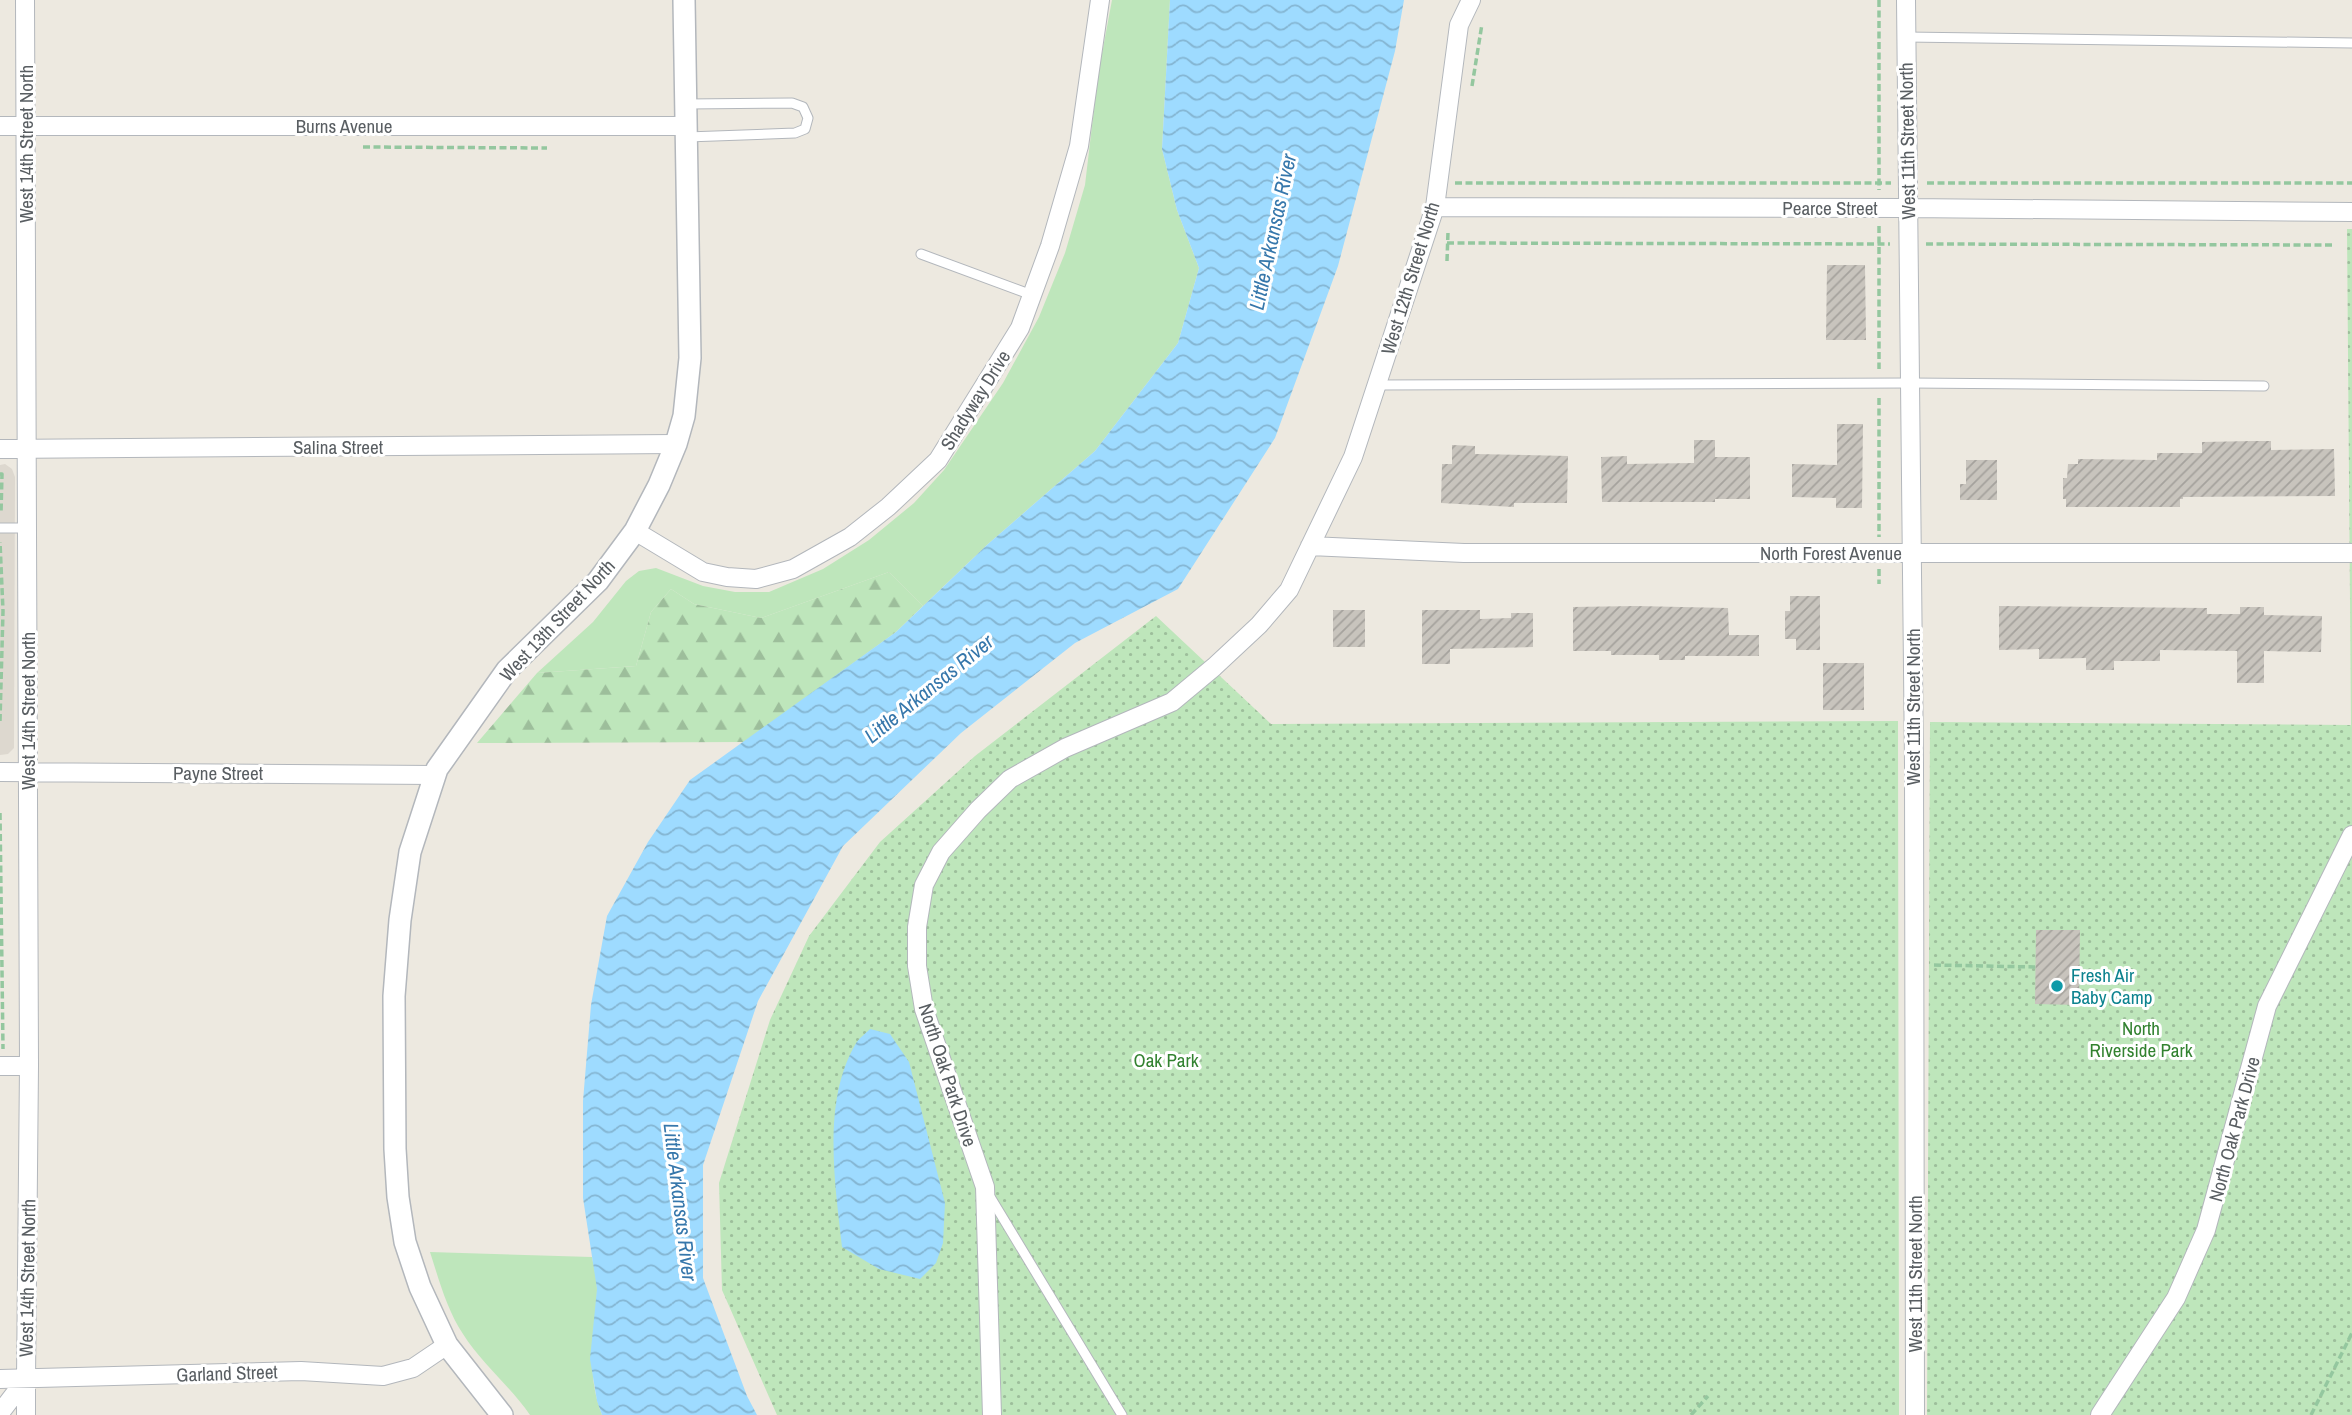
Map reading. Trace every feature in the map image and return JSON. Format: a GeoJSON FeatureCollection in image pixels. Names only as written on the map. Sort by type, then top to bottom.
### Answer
{"type":"FeatureCollection","features":[{"type":"Feature","properties":{"kind":"street","name":"West 14th Street North"},"geometry":{"type":"LineString","coordinates":[[0,1413],[26,1379],[29,1066],[25,0]]}},
{"type":"Feature","properties":{"kind":"street","name":"West 13th Street North"},"geometry":{"type":"LineString","coordinates":[[502,1415],[447,1345],[420,1287],[405,1242],[398,1197],[396,1149],[394,996],[400,919],[410,852],[435,775],[508,670],[597,581],[635,531],[659,485],[676,444],[684,416],[690,358],[684,0]]}},
{"type":"Feature","properties":{"kind":"street","name":"Shadyway Drive"},"geometry":{"type":"LineString","coordinates":[[635,531],[704,572],[756,579],[793,569],[850,537],[888,507],[938,460],[1020,328],[1050,246],[1079,146],[1100,0]]}},
{"type":"Feature","properties":{"kind":"street","name":"West 12th Street North"},"geometry":{"type":"LineString","coordinates":[[1310,546],[1353,457],[1435,207],[1459,25],[1471,0]]}},
{"type":"Feature","properties":{"kind":"street","name":"West 11th Street North"},"geometry":{"type":"LineString","coordinates":[[1906,0],[1912,553],[1915,1415]]}},
{"type":"Feature","properties":{"kind":"street","name":"Burns Avenue"},"geometry":{"type":"LineString","coordinates":[[0,126],[687,131]]}},
{"type":"Feature","properties":{"kind":"street","name":"Pearce Street"},"geometry":{"type":"LineString","coordinates":[[1435,207],[2352,212]]}},
{"type":"Feature","properties":{"kind":"street","name":"Salina Street"},"geometry":{"type":"LineString","coordinates":[[0,449],[676,444]]}},
{"type":"Feature","properties":{"kind":"street","name":"North Forest Avenue"},"geometry":{"type":"LineString","coordinates":[[1310,546],[1464,553],[2352,553]]}},
{"type":"Feature","properties":{"kind":"street","name":"North Oak Park Drive"},"geometry":{"type":"LineString","coordinates":[[992,1415],[985,1187],[924,1009],[917,966],[917,926],[924,885],[941,852],[1010,779],[1065,748],[1172,702],[1214,667],[1259,625],[1289,590],[1310,546]]}},
{"type":"Feature","properties":{"kind":"street","name":"Payne Street"},"geometry":{"type":"LineString","coordinates":[[0,772],[435,775]]}},
{"type":"Feature","properties":{"kind":"street","name":"North Oak Park Drive"},"geometry":{"type":"LineString","coordinates":[[2101,1415],[2176,1298],[2206,1230],[2267,1006],[2352,835]]}},
{"type":"Feature","properties":{"kind":"street"},"geometry":{"type":"LineString","coordinates":[[0,1066],[29,1066]]}},
{"type":"Feature","properties":{"kind":"street","name":"Garland Street"},"geometry":{"type":"LineString","coordinates":[[0,1379],[301,1370],[383,1376],[413,1368],[447,1345]]}},
{"type":"Feature","properties":{"kind":"street"},"geometry":{"type":"LineString","coordinates":[[26,1379],[26,1415]]}},
{"type":"Feature","properties":{"kind":"lane"},"geometry":{"type":"LineString","coordinates":[[1906,37],[2352,43]]}},
{"type":"Feature","properties":{"kind":"lane"},"geometry":{"type":"LineString","coordinates":[[687,104],[792,103],[803,107],[808,118],[805,130],[795,133],[687,131]]}},
{"type":"Feature","properties":{"kind":"lane"},"geometry":{"type":"LineString","coordinates":[[921,254],[1032,295]]}},
{"type":"Feature","properties":{"kind":"lane"},"geometry":{"type":"LineString","coordinates":[[1377,385],[1910,383],[2264,386]]}},
{"type":"Feature","properties":{"kind":"lane"},"geometry":{"type":"LineString","coordinates":[[0,528],[27,528]]}},
{"type":"Feature","properties":{"kind":"lane"},"geometry":{"type":"LineString","coordinates":[[985,1187],[1122,1415]]}},
{"type":"Feature","properties":{"kind":"path"},"geometry":{"type":"LineString","coordinates":[[1879,0],[1879,584]]}},
{"type":"Feature","properties":{"kind":"path"},"geometry":{"type":"LineString","coordinates":[[0,474],[3,611],[0,721]]}},
{"type":"Feature","properties":{"kind":"path"},"geometry":{"type":"LineString","coordinates":[[0,814],[4,1049],[0,1049]]}},
{"type":"Feature","properties":{"kind":"path"},"geometry":{"type":"LineString","coordinates":[[1925,965],[2035,967]]}},
{"type":"Feature","properties":{"kind":"path"},"geometry":{"type":"LineString","coordinates":[[2311,1415],[2352,1333]]}},
{"type":"Feature","properties":{"kind":"path"},"geometry":{"type":"LineString","coordinates":[[1691,1415],[1709,1396]]}},
{"type":"Feature","properties":{"kind":"shaded area"},"geometry":{"type":"Polygon","coordinates":[[[5,464],[12,469],[15,477],[14,748],[8,754],[0,755],[0,465],[5,464]]]}},
{"type":"Feature","properties":{"kind":"green space"},"geometry":{"type":"Polygon","coordinates":[[[1112,0],[1170,0],[1162,149],[1177,210],[1199,268],[1178,343],[1095,451],[988,544],[923,606],[889,572],[761,618],[694,604],[671,589],[651,612],[636,666],[537,673],[593,622],[626,581],[639,571],[656,568],[703,586],[735,592],[769,592],[823,569],[869,540],[914,503],[944,470],[1003,383],[1039,317],[1065,253],[1085,185],[1098,75],[1112,0]]]}},
{"type":"Feature","properties":{"kind":"green space","name":"North Riverside Park"},"geometry":{"type":"Polygon","coordinates":[[[2347,229],[2352,229],[2352,1415],[1927,1415],[1930,722],[2351,725],[2347,229]]]}},
{"type":"Feature","properties":{"kind":"green space"},"geometry":{"type":"Polygon","coordinates":[[[889,572],[923,606],[896,632],[745,742],[477,743],[537,673],[636,666],[651,612],[671,589],[694,604],[761,618],[889,572]]]}},
{"type":"Feature","properties":{"kind":"green space","name":"Oak Park"},"geometry":{"type":"Polygon","coordinates":[[[1156,616],[1271,724],[1898,721],[1899,1415],[777,1415],[722,1290],[719,1183],[770,1020],[809,936],[880,842],[975,756],[1156,616]]]}},
{"type":"Feature","properties":{"kind":"green space"},"geometry":{"type":"Polygon","coordinates":[[[430,1252],[592,1257],[597,1290],[593,1367],[602,1415],[530,1415],[457,1325],[430,1252]]]}},
{"type":"Feature","properties":{"kind":"water","name":"Little Arkansas River"},"geometry":{"type":"Polygon","coordinates":[[[1170,0],[1404,0],[1395,51],[1338,266],[1275,438],[1178,589],[1075,643],[961,733],[843,846],[758,1001],[703,1165],[703,1278],[747,1396],[757,1415],[602,1415],[590,1359],[597,1289],[583,1198],[583,1101],[591,1005],[607,916],[648,842],[690,780],[896,632],[988,544],[1095,451],[1178,343],[1199,268],[1177,210],[1162,149],[1170,0]]]}},
{"type":"Feature","properties":{"kind":"water"},"geometry":{"type":"Polygon","coordinates":[[[870,1029],[890,1034],[909,1062],[945,1203],[943,1243],[936,1263],[920,1279],[879,1269],[842,1247],[834,1170],[838,1092],[856,1043],[870,1029]]]}},
{"type":"Feature","properties":{"kind":"building"},"geometry":{"type":"Polygon","coordinates":[[[1827,265],[1865,265],[1866,340],[1826,340],[1827,265]]]}},
{"type":"Feature","properties":{"kind":"building"},"geometry":{"type":"Polygon","coordinates":[[[1837,424],[1863,424],[1862,508],[1836,508],[1836,498],[1792,497],[1792,464],[1837,465],[1837,424]]]}},
{"type":"Feature","properties":{"kind":"building"},"geometry":{"type":"Polygon","coordinates":[[[1694,440],[1715,440],[1715,457],[1750,457],[1750,499],[1715,499],[1715,502],[1602,502],[1601,457],[1627,456],[1627,464],[1694,463],[1694,440]]]}},
{"type":"Feature","properties":{"kind":"building"},"geometry":{"type":"Polygon","coordinates":[[[2271,441],[2271,450],[2334,449],[2335,496],[2183,497],[2180,499],[2180,507],[2066,507],[2066,499],[2063,499],[2063,478],[2067,478],[2068,464],[2078,464],[2078,459],[2157,460],[2157,453],[2202,453],[2202,442],[2271,441]]]}},
{"type":"Feature","properties":{"kind":"building"},"geometry":{"type":"Polygon","coordinates":[[[1452,445],[1475,446],[1475,454],[1568,456],[1567,503],[1514,503],[1514,507],[1441,503],[1442,464],[1452,464],[1452,445]]]}},
{"type":"Feature","properties":{"kind":"building"},"geometry":{"type":"Polygon","coordinates":[[[1966,460],[1997,460],[1997,500],[1960,500],[1960,484],[1966,484],[1966,460]]]}},
{"type":"Feature","properties":{"kind":"building"},"geometry":{"type":"Polygon","coordinates":[[[1790,596],[1820,596],[1820,650],[1796,650],[1796,639],[1785,639],[1785,611],[1790,611],[1790,596]]]}},
{"type":"Feature","properties":{"kind":"building"},"geometry":{"type":"Polygon","coordinates":[[[1999,606],[2207,608],[2207,614],[2240,614],[2240,607],[2264,607],[2264,615],[2322,616],[2321,652],[2264,651],[2264,683],[2237,683],[2237,651],[2160,650],[2160,661],[2114,661],[2114,670],[2086,670],[2086,658],[2039,659],[2039,649],[1999,650],[1999,606]]]}},
{"type":"Feature","properties":{"kind":"building"},"geometry":{"type":"Polygon","coordinates":[[[1573,607],[1728,608],[1729,635],[1759,635],[1759,656],[1685,656],[1685,660],[1659,660],[1659,655],[1611,655],[1611,651],[1573,651],[1573,607]]]}},
{"type":"Feature","properties":{"kind":"building"},"geometry":{"type":"Polygon","coordinates":[[[1333,610],[1365,610],[1365,647],[1333,647],[1333,610]]]}},
{"type":"Feature","properties":{"kind":"building"},"geometry":{"type":"Polygon","coordinates":[[[1422,610],[1480,610],[1480,619],[1511,618],[1511,613],[1533,613],[1533,647],[1450,649],[1450,664],[1422,664],[1422,610]]]}},
{"type":"Feature","properties":{"kind":"building"},"geometry":{"type":"Polygon","coordinates":[[[1823,663],[1864,663],[1864,710],[1823,710],[1823,663]]]}},
{"type":"Feature","properties":{"kind":"building","name":"Fresh Air Baby Camp"},"geometry":{"type":"Polygon","coordinates":[[[2036,930],[2080,930],[2079,1005],[2035,1004],[2036,930]]]}},
{"type":"Feature","properties":{"kind":"place","name":"Fresh Air Baby Camp"},"geometry":{"type":"Point","coordinates":[2057,986]}}]}
